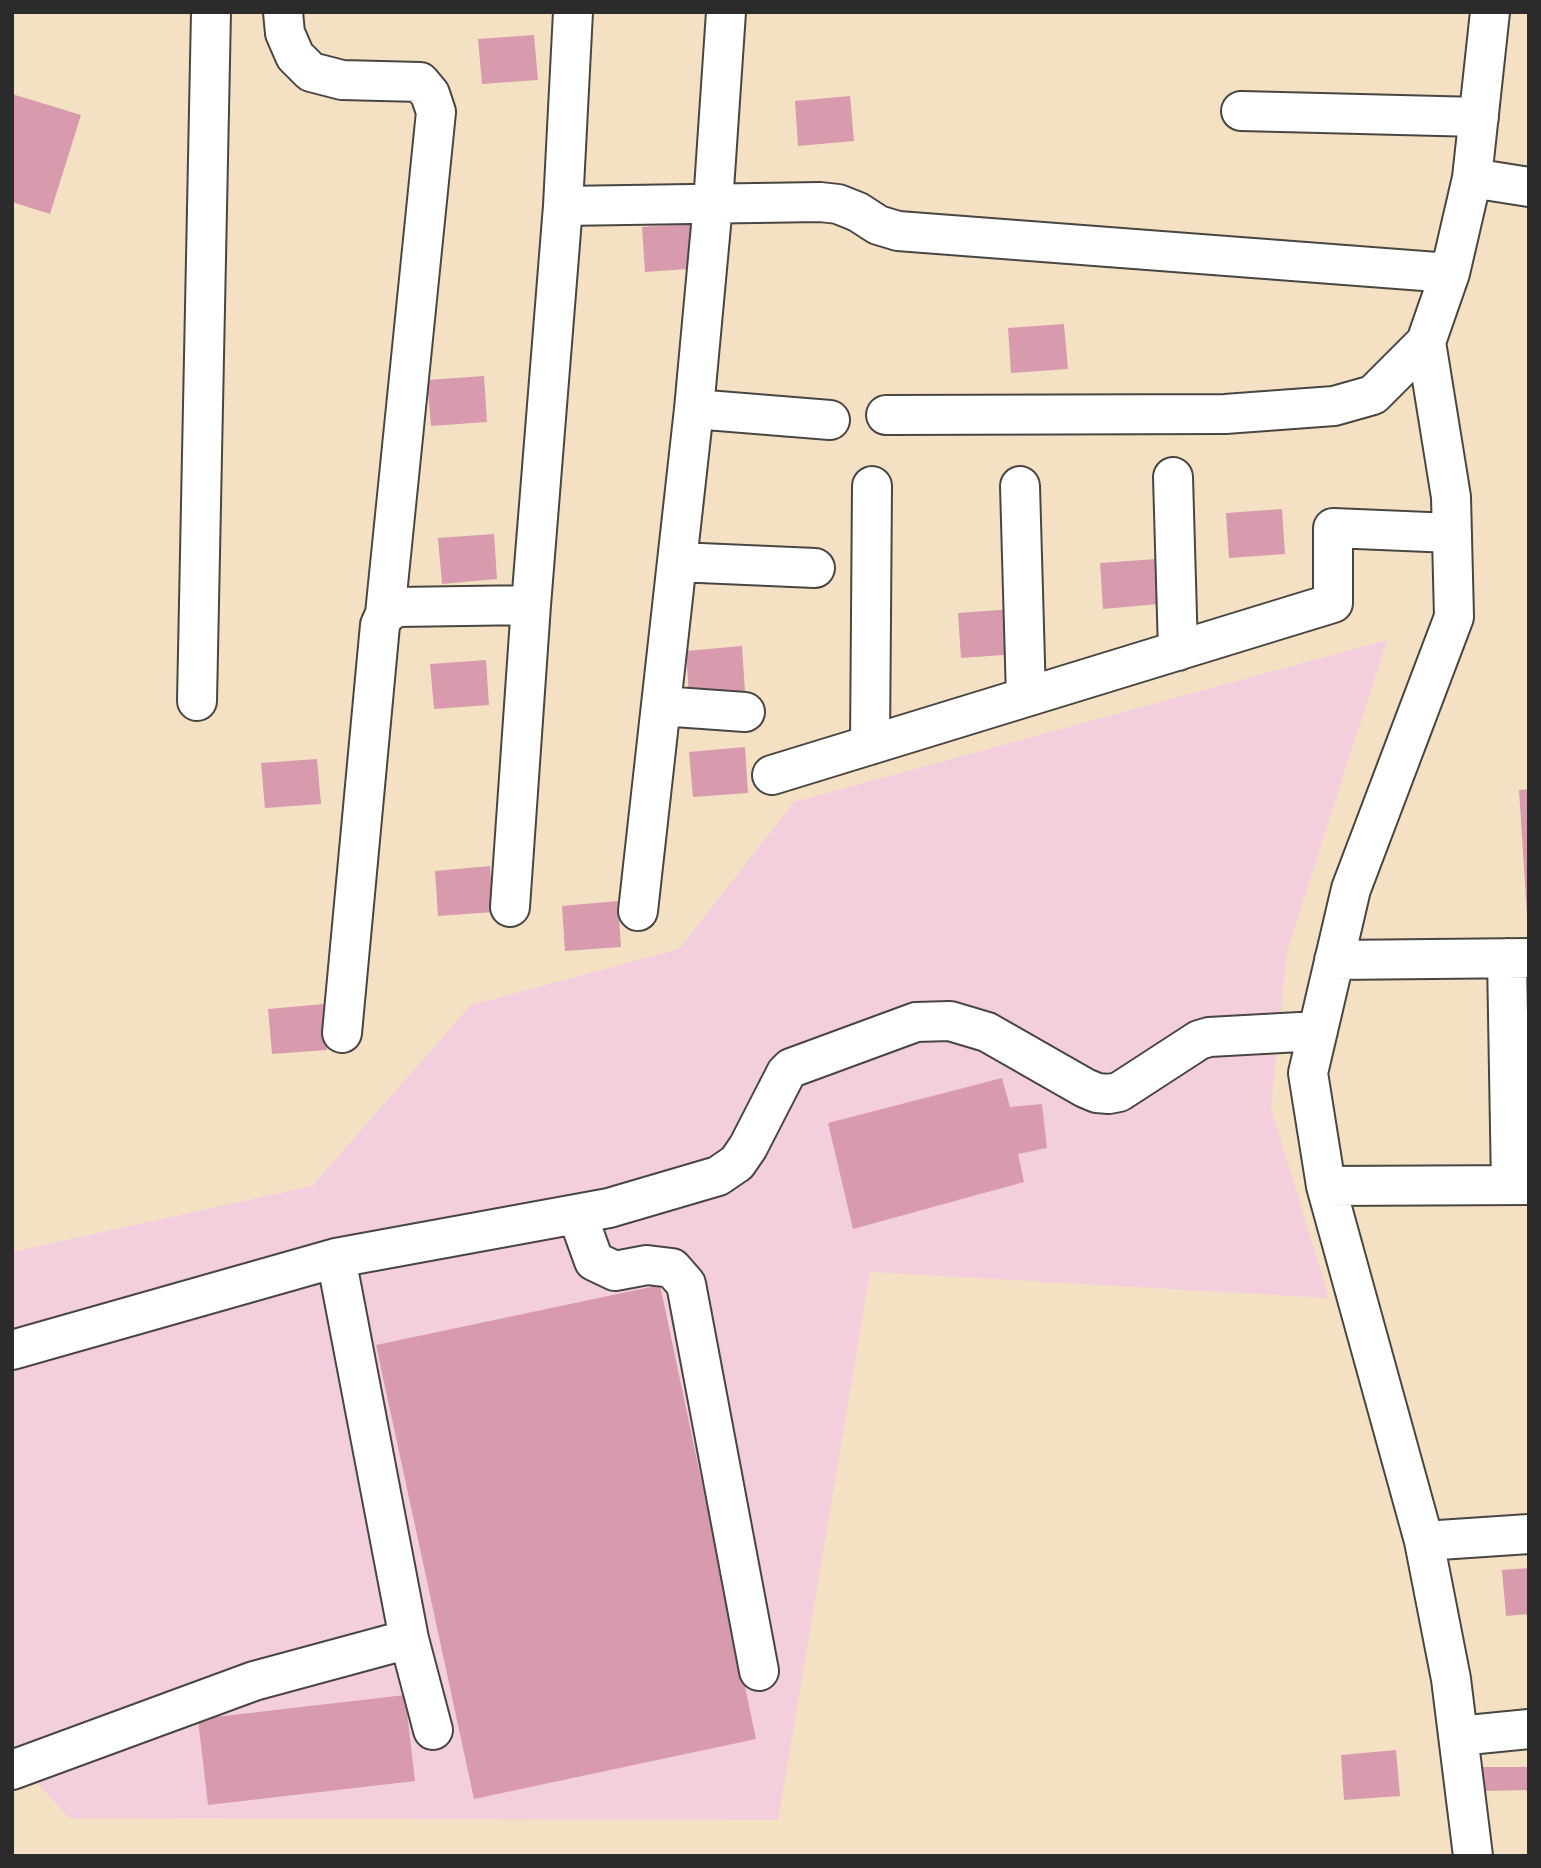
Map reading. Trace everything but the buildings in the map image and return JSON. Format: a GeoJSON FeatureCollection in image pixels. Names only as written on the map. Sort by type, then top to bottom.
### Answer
{"type":"FeatureCollection","features":[{"type":"Feature","properties":{"kind":"street"},"geometry":{"type":"LineString","coordinates":[[197,701],[211,12]]}},
{"type":"Feature","properties":{"kind":"street"},"geometry":{"type":"LineString","coordinates":[[283,12],[285,33],[295,56],[311,72],[342,80],[420,82],[430,94],[436,112],[385,614],[378,639],[342,1033]]}},
{"type":"Feature","properties":{"kind":"street"},"geometry":{"type":"LineString","coordinates":[[510,907],[563,206],[573,12]]}},
{"type":"Feature","properties":{"kind":"street"},"geometry":{"type":"LineString","coordinates":[[638,911],[694,409],[713,204],[726,12]]}},
{"type":"Feature","properties":{"kind":"street"},"geometry":{"type":"LineString","coordinates":[[886,415],[1225,414],[1334,406],[1373,395],[1426,342],[1450,273],[1472,178],[1490,12]]}},
{"type":"Feature","properties":{"kind":"street"},"geometry":{"type":"LineString","coordinates":[[1241,111],[1479,117]]}},
{"type":"Feature","properties":{"kind":"street"},"geometry":{"type":"LineString","coordinates":[[1472,178],[1529,187]]}},
{"type":"Feature","properties":{"kind":"street"},"geometry":{"type":"LineString","coordinates":[[563,206],[820,202],[838,204],[858,212],[878,225],[898,231],[1450,273]]}},
{"type":"Feature","properties":{"kind":"street"},"geometry":{"type":"LineString","coordinates":[[1426,342],[1451,497],[1454,617],[1352,889],[1308,1073],[1326,1186],[1424,1541],[1451,1679],[1473,1856]]}},
{"type":"Feature","properties":{"kind":"street"},"geometry":{"type":"LineString","coordinates":[[694,409],[830,420]]}},
{"type":"Feature","properties":{"kind":"street"},"geometry":{"type":"LineString","coordinates":[[1173,477],[1178,651]]}},
{"type":"Feature","properties":{"kind":"street"},"geometry":{"type":"LineString","coordinates":[[870,745],[872,486]]}},
{"type":"Feature","properties":{"kind":"street"},"geometry":{"type":"LineString","coordinates":[[1020,486],[1026,697]]}},
{"type":"Feature","properties":{"kind":"street"},"geometry":{"type":"LineString","coordinates":[[772,775],[1333,603],[1333,528],[1452,533]]}},
{"type":"Feature","properties":{"kind":"street"},"geometry":{"type":"LineString","coordinates":[[677,562],[815,569]]}},
{"type":"Feature","properties":{"kind":"street"},"geometry":{"type":"LineString","coordinates":[[385,614],[397,607],[531,605]]}},
{"type":"Feature","properties":{"kind":"street"},"geometry":{"type":"LineString","coordinates":[[661,706],[745,712]]}},
{"type":"Feature","properties":{"kind":"street"},"geometry":{"type":"LineString","coordinates":[[1326,1186],[1520,1185],[1518,958],[1334,960]]}},
{"type":"Feature","properties":{"kind":"street"},"geometry":{"type":"LineString","coordinates":[[12,1350],[336,1258],[609,1208],[718,1176],[737,1163],[791,1068],[916,1022],[950,1021],[987,1032],[1084,1088],[1108,1094],[1119,1092],[1191,1045],[1209,1037],[1318,1031]]}},
{"type":"Feature","properties":{"kind":"street"},"geometry":{"type":"LineString","coordinates":[[577,1214],[594,1261],[615,1271],[647,1265],[671,1268],[687,1284],[759,1671]]}},
{"type":"Feature","properties":{"kind":"street"},"geometry":{"type":"LineString","coordinates":[[336,1258],[409,1639],[433,1730]]}},
{"type":"Feature","properties":{"kind":"street"},"geometry":{"type":"LineString","coordinates":[[1424,1541],[1529,1534]]}},
{"type":"Feature","properties":{"kind":"street"},"geometry":{"type":"LineString","coordinates":[[12,1770],[254,1681],[409,1639]]}},
{"type":"Feature","properties":{"kind":"street"},"geometry":{"type":"LineString","coordinates":[[1458,1736],[1529,1729]]}},
{"type":"Feature","properties":{"kind":"shaded area"},"geometry":{"type":"Polygon","coordinates":[[[1387,640],[1287,951],[1271,1108],[1329,1298],[870,1272],[778,1820],[69,1818],[12,1755],[12,1252],[312,1186],[471,1005],[679,949],[794,802],[1387,640]]]}}]}
